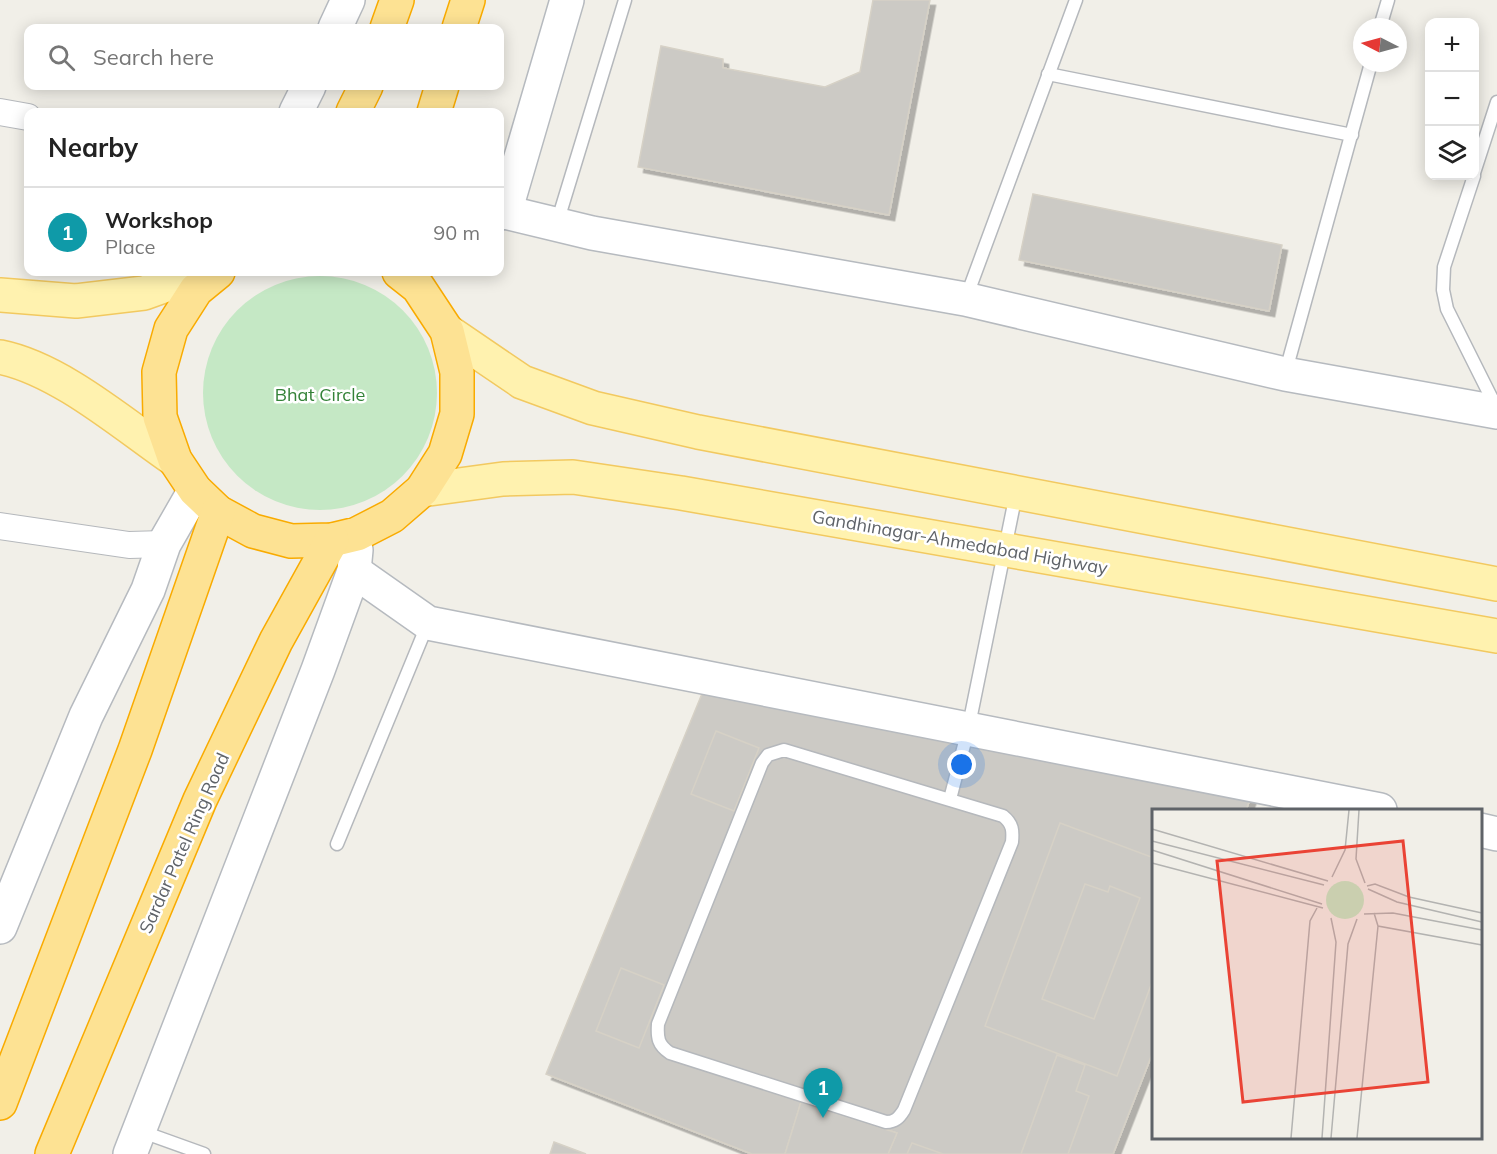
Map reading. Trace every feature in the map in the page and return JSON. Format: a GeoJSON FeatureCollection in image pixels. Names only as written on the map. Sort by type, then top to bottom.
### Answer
{"type":"FeatureCollection","features":[{"type":"Feature","properties":{"kind":"highway"},"geometry":{"type":"LineString","coordinates":[[388,24],[397,0]]}},
{"type":"Feature","properties":{"kind":"highway"},"geometry":{"type":"LineString","coordinates":[[460,24],[468,0]]}},
{"type":"Feature","properties":{"kind":"highway"},"geometry":{"type":"LineString","coordinates":[[355,108],[364,90]]}},
{"type":"Feature","properties":{"kind":"highway"},"geometry":{"type":"LineString","coordinates":[[435,108],[441,90]]}},
{"type":"Feature","properties":{"kind":"highway"},"geometry":{"type":"LineString","coordinates":[[213,276],[196,290],[171,329],[159,372],[160,417],[175,460],[206,501],[253,531],[291,541],[344,537],[392,516],[422,490],[445,454],[457,414],[457,372],[447,331],[412,277]]}},
{"type":"Feature","properties":{"kind":"highway"},"geometry":{"type":"LineString","coordinates":[[0,1103],[135,750],[206,501]]}},
{"type":"Feature","properties":{"kind":"highway","name":"Sardar Patel Ring Road"},"geometry":{"type":"LineString","coordinates":[[51,1154],[200,800],[276,641],[344,537]]}},
{"type":"Feature","properties":{"kind":"main road"},"geometry":{"type":"LineString","coordinates":[[0,295],[76,301],[144,292],[190,276]]}},
{"type":"Feature","properties":{"kind":"main road"},"geometry":{"type":"LineString","coordinates":[[447,331],[522,382],[593,408],[698,432],[1497,584]]}},
{"type":"Feature","properties":{"kind":"main road"},"geometry":{"type":"LineString","coordinates":[[0,357],[15,360],[69,386],[175,460]]}},
{"type":"Feature","properties":{"kind":"main road","name":"Gandhinagar-Ahmedabad Highway"},"geometry":{"type":"LineString","coordinates":[[422,490],[503,479],[573,477],[693,495],[1497,636]]}},
{"type":"Feature","properties":{"kind":"street"},"geometry":{"type":"LineString","coordinates":[[337,24],[348,0]]}},
{"type":"Feature","properties":{"kind":"street"},"geometry":{"type":"LineString","coordinates":[[504,205],[567,0]]}},
{"type":"Feature","properties":{"kind":"street"},"geometry":{"type":"LineString","coordinates":[[298,108],[307,90]]}},
{"type":"Feature","properties":{"kind":"street"},"geometry":{"type":"LineString","coordinates":[[0,112],[24,116]]}},
{"type":"Feature","properties":{"kind":"street"},"geometry":{"type":"LineString","coordinates":[[504,212],[592,233],[965,299],[1285,374],[1497,411]]}},
{"type":"Feature","properties":{"kind":"street"},"geometry":{"type":"LineString","coordinates":[[0,927],[86,716],[148,590],[164,544],[206,501]]}},
{"type":"Feature","properties":{"kind":"street"},"geometry":{"type":"LineString","coordinates":[[0,526],[129,545],[164,544]]}},
{"type":"Feature","properties":{"kind":"street"},"geometry":{"type":"LineString","coordinates":[[135,1142],[318,670],[354,571],[344,537]]}},
{"type":"Feature","properties":{"kind":"street"},"geometry":{"type":"LineString","coordinates":[[354,571],[428,623],[1375,809]]}},
{"type":"Feature","properties":{"kind":"street"},"geometry":{"type":"LineString","coordinates":[[1482,830],[1497,834]]}},
{"type":"Feature","properties":{"kind":"lane"},"geometry":{"type":"LineString","coordinates":[[556,224],[625,0]]}},
{"type":"Feature","properties":{"kind":"lane"},"geometry":{"type":"LineString","coordinates":[[965,299],[1076,0]]}},
{"type":"Feature","properties":{"kind":"lane"},"geometry":{"type":"LineString","coordinates":[[1383,18],[1388,0]]}},
{"type":"Feature","properties":{"kind":"lane"},"geometry":{"type":"LineString","coordinates":[[1285,374],[1369,72]]}},
{"type":"Feature","properties":{"kind":"lane"},"geometry":{"type":"LineString","coordinates":[[1048,74],[1352,135]]}},
{"type":"Feature","properties":{"kind":"lane"},"geometry":{"type":"LineString","coordinates":[[1479,158],[1497,102]]}},
{"type":"Feature","properties":{"kind":"lane"},"geometry":{"type":"LineString","coordinates":[[1472,180],[1444,267],[1443,290],[1447,309],[1497,411]]}},
{"type":"Feature","properties":{"kind":"lane"},"geometry":{"type":"LineString","coordinates":[[950,799],[968,730],[1016,493]]}},
{"type":"Feature","properties":{"kind":"lane"},"geometry":{"type":"LineString","coordinates":[[337,844],[428,623]]}},
{"type":"Feature","properties":{"kind":"lane"},"geometry":{"type":"LineString","coordinates":[[784,750],[950,799],[1003,816],[1010,822],[1013,832],[1012,842],[900,1117],[893,1122],[886,1122],[670,1053],[660,1046],[657,1036],[658,1024],[762,763],[768,755],[784,750]]}},
{"type":"Feature","properties":{"kind":"lane"},"geometry":{"type":"LineString","coordinates":[[135,1142],[204,1154]]}},
{"type":"Feature","properties":{"kind":"green space","name":"Bhat Circle"},"geometry":{"type":"Polygon","coordinates":[[[308,276],[332,276],[365,284],[375,289],[395,302],[411,318],[429,348],[437,381],[437,405],[429,438],[411,468],[395,484],[365,502],[332,510],[308,510],[275,502],[265,497],[245,484],[229,468],[211,438],[203,405],[203,381],[211,348],[216,338],[229,318],[245,302],[275,284],[308,276]]]}},
{"type":"Feature","properties":{"kind":"building"},"geometry":{"type":"Polygon","coordinates":[[[873,0],[930,0],[889,215],[638,167],[661,46],[723,59],[723,68],[825,87],[860,72],[873,0]]]}},
{"type":"Feature","properties":{"kind":"building"},"geometry":{"type":"Polygon","coordinates":[[[1033,194],[1282,245],[1269,311],[1019,260],[1033,194]]]}},
{"type":"Feature","properties":{"kind":"building"},"geometry":{"type":"Polygon","coordinates":[[[708,679],[1255,786],[1246,809],[1152,809],[1152,1054],[1113,1154],[752,1154],[546,1074],[708,679]]]}},
{"type":"Feature","properties":{"kind":"building"},"geometry":{"type":"Polygon","coordinates":[[[716,731],[759,748],[734,811],[691,794],[716,731]]]}},
{"type":"Feature","properties":{"kind":"building"},"geometry":{"type":"Polygon","coordinates":[[[1060,823],[1152,857],[1152,982],[1117,1076],[985,1026],[1060,823]],[[1085,884],[1042,999],[1094,1019],[1140,898],[1110,886],[1108,892],[1085,884]]]}},
{"type":"Feature","properties":{"kind":"building"},"geometry":{"type":"Polygon","coordinates":[[[621,968],[664,985],[639,1048],[596,1031],[621,968]]]}},
{"type":"Feature","properties":{"kind":"building"},"geometry":{"type":"Polygon","coordinates":[[[1057,1055],[1085,1065],[1076,1091],[1089,1096],[1068,1154],[1021,1154],[1057,1055]]]}},
{"type":"Feature","properties":{"kind":"building"},"geometry":{"type":"Polygon","coordinates":[[[801,1102],[897,1133],[888,1154],[785,1154],[801,1102]]]}},
{"type":"Feature","properties":{"kind":"building"},"geometry":{"type":"Polygon","coordinates":[[[801,1102],[897,1133],[888,1154],[785,1154],[801,1102]]]}},
{"type":"Feature","properties":{"kind":"building"},"geometry":{"type":"Polygon","coordinates":[[[554,1142],[586,1154],[550,1154],[554,1142]]]}},
{"type":"Feature","properties":{"kind":"building"},"geometry":{"type":"Polygon","coordinates":[[[912,1143],[943,1154],[907,1154],[912,1143]]]}},
{"type":"Feature","properties":{"kind":"place","name":"Workshop"},"geometry":{"type":"Point","coordinates":[823,1118]}}]}
